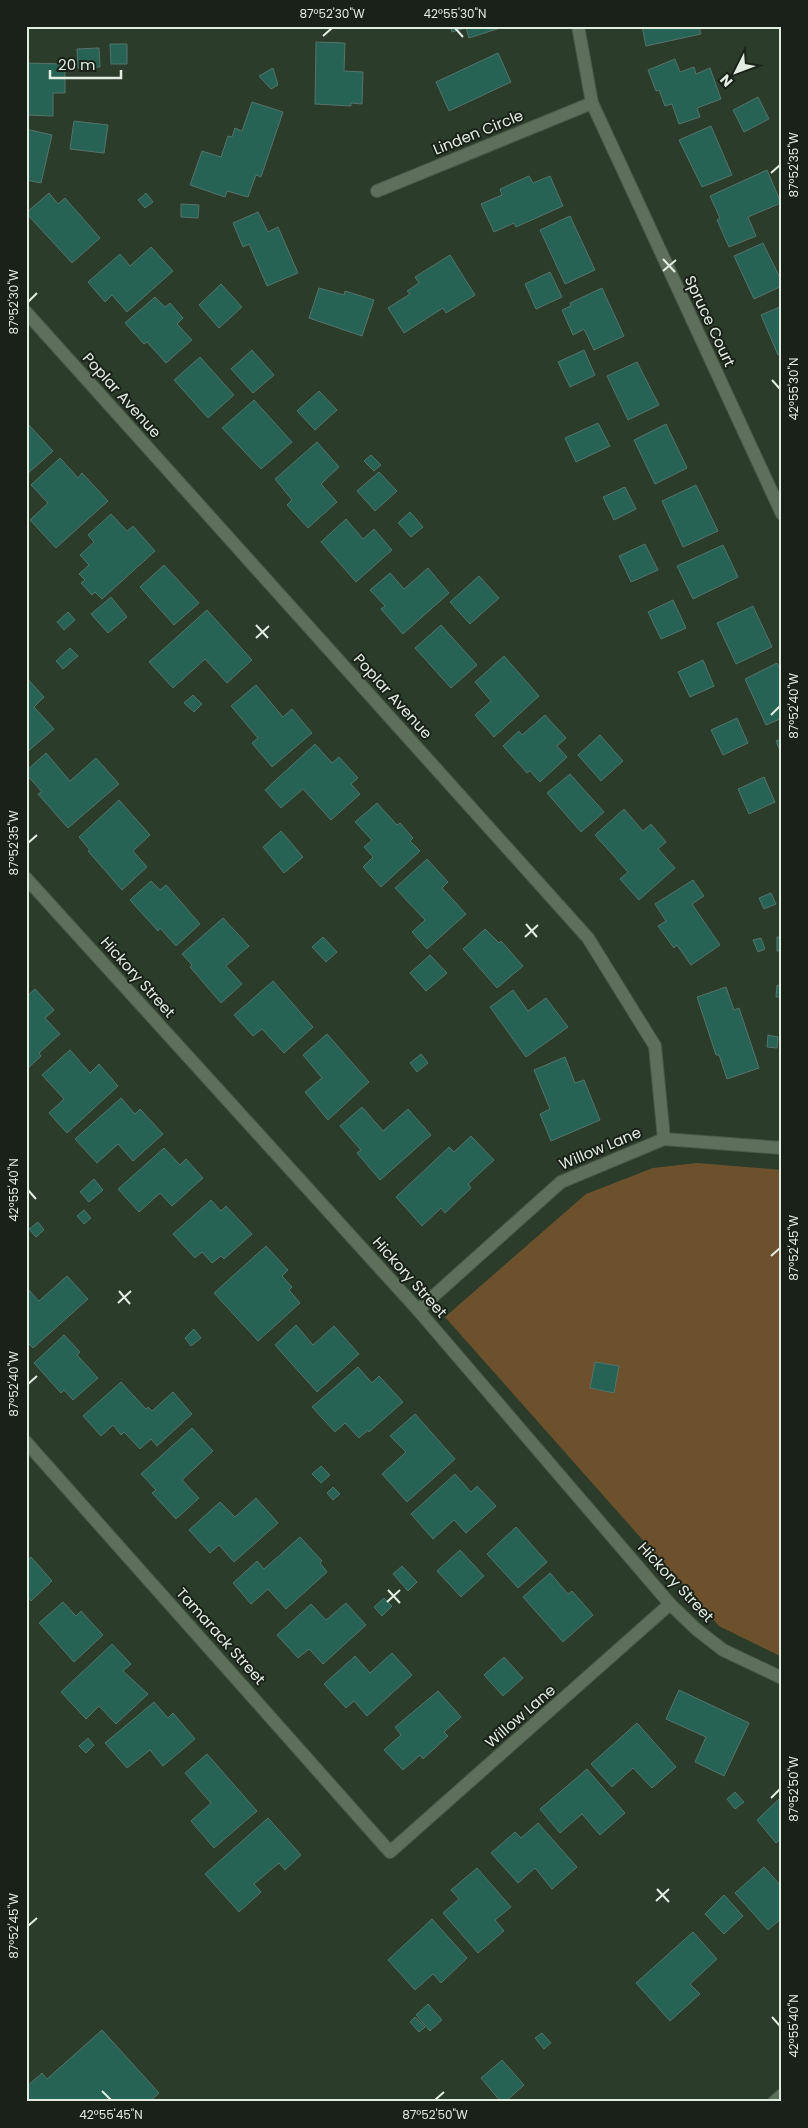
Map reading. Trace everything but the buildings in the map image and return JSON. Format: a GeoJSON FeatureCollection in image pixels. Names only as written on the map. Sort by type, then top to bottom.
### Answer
{"type":"FeatureCollection","features":[{"type":"Feature","properties":{"kind":"street","name":"Spruce Court"},"geometry":{"type":"LineString","coordinates":[[578,26],[592,103],[782,514]]}},
{"type":"Feature","properties":{"kind":"street","name":"Linden Circle"},"geometry":{"type":"LineString","coordinates":[[377,190],[592,103]]}},
{"type":"Feature","properties":{"kind":"street","name":"Poplar Avenue"},"geometry":{"type":"LineString","coordinates":[[26,312],[588,938],[655,1046],[664,1139]]}},
{"type":"Feature","properties":{"kind":"street","name":"Hickory Street"},"geometry":{"type":"LineString","coordinates":[[26,878],[418,1310],[670,1604],[696,1630],[724,1650],[782,1678]]}},
{"type":"Feature","properties":{"kind":"street","name":"Willow Lane"},"geometry":{"type":"LineString","coordinates":[[418,1310],[561,1182],[664,1139],[782,1148]]}},
{"type":"Feature","properties":{"kind":"street","name":"Tamarack Street"},"geometry":{"type":"LineString","coordinates":[[26,1442],[390,1852]]}},
{"type":"Feature","properties":{"kind":"street","name":"Willow Lane"},"geometry":{"type":"LineString","coordinates":[[390,1852],[670,1604]]}},
{"type":"Feature","properties":{"kind":"street"},"geometry":{"type":"LineString","coordinates":[[774,2102],[782,2095]]}},
{"type":"Feature","properties":{"kind":"shaded area"},"geometry":{"type":"Polygon","coordinates":[[[697,1163],[782,1170],[782,1657],[719,1626],[445,1317],[586,1194],[653,1168],[697,1163]]]}}]}
